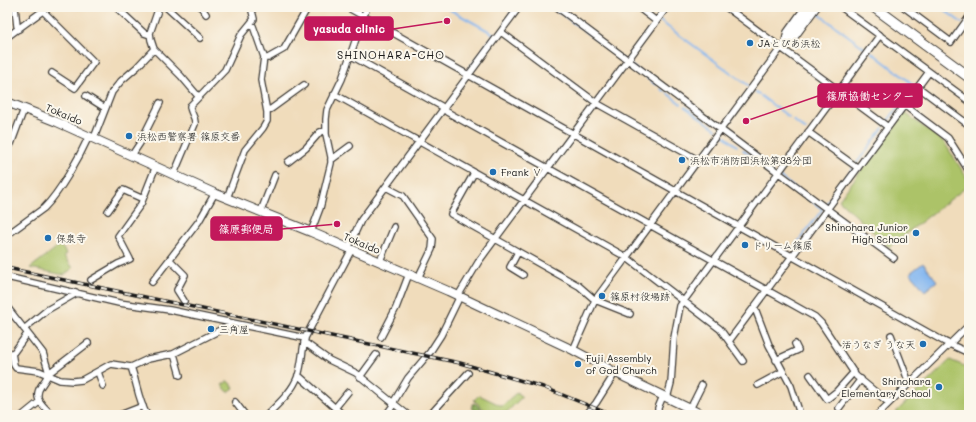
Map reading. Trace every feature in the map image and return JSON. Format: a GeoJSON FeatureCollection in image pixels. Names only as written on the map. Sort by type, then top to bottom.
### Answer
{"type":"FeatureCollection","features":[{"type":"Feature","properties":{"kind":"highway"},"geometry":{"type":"LineString","coordinates":[[874,7],[969,77]]}},
{"type":"Feature","properties":{"kind":"main road","name":"Tokaido"},"geometry":{"type":"LineString","coordinates":[[7,102],[92,137],[215,193],[350,248],[459,296],[573,350],[616,373],[703,415]]}},
{"type":"Feature","properties":{"kind":"street"},"geometry":{"type":"LineString","coordinates":[[15,7],[17,26],[19,29]]}},
{"type":"Feature","properties":{"kind":"street"},"geometry":{"type":"LineString","coordinates":[[7,37],[48,7]]}},
{"type":"Feature","properties":{"kind":"street"},"geometry":{"type":"LineString","coordinates":[[116,7],[144,33],[150,35]]}},
{"type":"Feature","properties":{"kind":"street"},"geometry":{"type":"LineString","coordinates":[[159,7],[150,35],[154,49],[181,76],[198,96]]}},
{"type":"Feature","properties":{"kind":"street"},"geometry":{"type":"LineString","coordinates":[[166,7],[200,38]]}},
{"type":"Feature","properties":{"kind":"street"},"geometry":{"type":"LineString","coordinates":[[202,7],[206,14]]}},
{"type":"Feature","properties":{"kind":"street"},"geometry":{"type":"LineString","coordinates":[[264,58],[268,58],[284,49],[308,7]]}},
{"type":"Feature","properties":{"kind":"street"},"geometry":{"type":"LineString","coordinates":[[348,7],[949,344],[969,353]]}},
{"type":"Feature","properties":{"kind":"street"},"geometry":{"type":"LineString","coordinates":[[311,232],[320,208],[331,160],[326,130],[326,114],[342,79],[367,7]]}},
{"type":"Feature","properties":{"kind":"street"},"geometry":{"type":"LineString","coordinates":[[271,414],[289,393],[298,375],[305,340],[350,248],[358,224],[519,7]]}},
{"type":"Feature","properties":{"kind":"street"},"geometry":{"type":"LineString","coordinates":[[557,7],[894,258]]}},
{"type":"Feature","properties":{"kind":"street"},"geometry":{"type":"LineString","coordinates":[[638,7],[656,21]]}},
{"type":"Feature","properties":{"kind":"street"},"geometry":{"type":"LineString","coordinates":[[386,415],[394,404],[408,378],[430,352],[441,335],[470,274],[667,7]]}},
{"type":"Feature","properties":{"kind":"street"},"geometry":{"type":"LineString","coordinates":[[726,7],[783,46],[839,91],[888,127]]}},
{"type":"Feature","properties":{"kind":"street"},"geometry":{"type":"LineString","coordinates":[[783,46],[787,32],[805,7]]}},
{"type":"Feature","properties":{"kind":"street"},"geometry":{"type":"LineString","coordinates":[[573,350],[595,300],[811,7]]}},
{"type":"Feature","properties":{"kind":"street"},"geometry":{"type":"LineString","coordinates":[[783,46],[795,37],[817,7]]}},
{"type":"Feature","properties":{"kind":"street"},"geometry":{"type":"LineString","coordinates":[[841,7],[969,101]]}},
{"type":"Feature","properties":{"kind":"street"},"geometry":{"type":"LineString","coordinates":[[904,7],[951,42],[968,22]]}},
{"type":"Feature","properties":{"kind":"street"},"geometry":{"type":"LineString","coordinates":[[174,174],[195,124],[195,118],[190,106],[227,67],[239,39],[254,19],[254,8]]}},
{"type":"Feature","properties":{"kind":"street"},"geometry":{"type":"LineString","coordinates":[[42,11],[94,62],[75,88],[52,73]]}},
{"type":"Feature","properties":{"kind":"street"},"geometry":{"type":"LineString","coordinates":[[227,198],[243,154],[266,125],[268,116],[261,76],[264,58],[251,24]]}},
{"type":"Feature","properties":{"kind":"street"},"geometry":{"type":"LineString","coordinates":[[501,32],[596,102],[698,160]]}},
{"type":"Feature","properties":{"kind":"street"},"geometry":{"type":"LineString","coordinates":[[658,415],[658,408],[672,382],[675,330],[679,312],[684,301],[880,35]]}},
{"type":"Feature","properties":{"kind":"street"},"geometry":{"type":"LineString","coordinates":[[7,235],[47,206],[63,184],[92,137],[106,108],[109,97],[115,88],[154,49]]}},
{"type":"Feature","properties":{"kind":"street"},"geometry":{"type":"LineString","coordinates":[[350,55],[441,106],[447,112],[818,320],[854,372],[889,403]]}},
{"type":"Feature","properties":{"kind":"street"},"geometry":{"type":"LineString","coordinates":[[729,341],[929,72]]}},
{"type":"Feature","properties":{"kind":"street"},"geometry":{"type":"LineString","coordinates":[[267,110],[271,110],[304,85]]}},
{"type":"Feature","properties":{"kind":"street"},"geometry":{"type":"LineString","coordinates":[[918,87],[969,125]]}},
{"type":"Feature","properties":{"kind":"street"},"geometry":{"type":"LineString","coordinates":[[334,94],[626,257],[715,325],[729,341],[743,361]]}},
{"type":"Feature","properties":{"kind":"street"},"geometry":{"type":"LineString","coordinates":[[86,96],[106,108]]}},
{"type":"Feature","properties":{"kind":"street"},"geometry":{"type":"LineString","coordinates":[[132,155],[140,143],[160,104]]}},
{"type":"Feature","properties":{"kind":"street"},"geometry":{"type":"LineString","coordinates":[[904,105],[948,138],[969,171]]}},
{"type":"Feature","properties":{"kind":"street"},"geometry":{"type":"LineString","coordinates":[[7,142],[11,144],[24,109]]}},
{"type":"Feature","properties":{"kind":"street"},"geometry":{"type":"LineString","coordinates":[[289,159],[306,148],[320,132],[326,130]]}},
{"type":"Feature","properties":{"kind":"street"},"geometry":{"type":"LineString","coordinates":[[808,132],[858,168]]}},
{"type":"Feature","properties":{"kind":"street"},"geometry":{"type":"LineString","coordinates":[[331,160],[350,146]]}},
{"type":"Feature","properties":{"kind":"street"},"geometry":{"type":"LineString","coordinates":[[91,280],[114,266],[130,259],[118,236],[139,207],[156,166]]}},
{"type":"Feature","properties":{"kind":"street"},"geometry":{"type":"LineString","coordinates":[[474,172],[450,217],[495,239],[579,286],[595,300],[630,314]]}},
{"type":"Feature","properties":{"kind":"street"},"geometry":{"type":"LineString","coordinates":[[261,211],[275,175]]}},
{"type":"Feature","properties":{"kind":"street"},"geometry":{"type":"LineString","coordinates":[[386,187],[402,196],[433,239],[432,249],[418,278]]}},
{"type":"Feature","properties":{"kind":"street"},"geometry":{"type":"LineString","coordinates":[[108,211],[122,190],[143,199]]}},
{"type":"Feature","properties":{"kind":"street"},"geometry":{"type":"LineString","coordinates":[[152,282],[203,216],[215,193]]}},
{"type":"Feature","properties":{"kind":"street"},"geometry":{"type":"LineString","coordinates":[[380,261],[394,227]]}},
{"type":"Feature","properties":{"kind":"street"},"geometry":{"type":"LineString","coordinates":[[516,278],[521,273],[510,267],[518,252]]}},
{"type":"Feature","properties":{"kind":"street"},"geometry":{"type":"LineString","coordinates":[[170,260],[185,275],[177,290],[184,301]]}},
{"type":"Feature","properties":{"kind":"street"},"geometry":{"type":"LineString","coordinates":[[381,337],[396,308],[409,274]]}},
{"type":"Feature","properties":{"kind":"street"},"geometry":{"type":"LineString","coordinates":[[7,277],[126,304],[162,308],[229,322],[305,340],[329,360],[352,370],[408,415]]}},
{"type":"Feature","properties":{"kind":"street"},"geometry":{"type":"LineString","coordinates":[[76,292],[76,294],[47,310],[26,332],[10,353],[16,368],[34,370],[49,374],[60,380],[77,381],[86,379],[111,364],[131,367],[148,359],[174,354],[228,326],[229,322]]}},
{"type":"Feature","properties":{"kind":"street"},"geometry":{"type":"LineString","coordinates":[[7,307],[43,353],[49,374]]}},
{"type":"Feature","properties":{"kind":"street"},"geometry":{"type":"LineString","coordinates":[[753,309],[756,311],[765,337],[776,360],[791,386],[799,411]]}},
{"type":"Feature","properties":{"kind":"street"},"geometry":{"type":"LineString","coordinates":[[877,415],[969,325]]}},
{"type":"Feature","properties":{"kind":"street"},"geometry":{"type":"LineString","coordinates":[[891,335],[910,382]]}},
{"type":"Feature","properties":{"kind":"street"},"geometry":{"type":"LineString","coordinates":[[52,415],[37,398],[38,391],[49,374],[88,343]]}},
{"type":"Feature","properties":{"kind":"street"},"geometry":{"type":"LineString","coordinates":[[776,360],[798,350],[795,344]]}},
{"type":"Feature","properties":{"kind":"street"},"geometry":{"type":"LineString","coordinates":[[174,354],[180,375]]}},
{"type":"Feature","properties":{"kind":"street"},"geometry":{"type":"LineString","coordinates":[[360,377],[376,355]]}},
{"type":"Feature","properties":{"kind":"street"},"geometry":{"type":"LineString","coordinates":[[131,367],[147,415]]}},
{"type":"Feature","properties":{"kind":"street"},"geometry":{"type":"LineString","coordinates":[[98,372],[103,386]]}},
{"type":"Feature","properties":{"kind":"street"},"geometry":{"type":"LineString","coordinates":[[758,384],[782,372]]}},
{"type":"Feature","properties":{"kind":"street"},"geometry":{"type":"LineString","coordinates":[[810,375],[827,399],[836,392],[854,372]]}},
{"type":"Feature","properties":{"kind":"street"},"geometry":{"type":"LineString","coordinates":[[430,415],[468,373]]}},
{"type":"Feature","properties":{"kind":"street"},"geometry":{"type":"LineString","coordinates":[[586,415],[616,373]]}},
{"type":"Feature","properties":{"kind":"street"},"geometry":{"type":"LineString","coordinates":[[298,375],[343,415]]}},
{"type":"Feature","properties":{"kind":"street"},"geometry":{"type":"LineString","coordinates":[[838,408],[861,379]]}},
{"type":"Feature","properties":{"kind":"street"},"geometry":{"type":"LineString","coordinates":[[690,409],[702,385]]}},
{"type":"Feature","properties":{"kind":"street"},"geometry":{"type":"LineString","coordinates":[[335,408],[348,392]]}},
{"type":"Feature","properties":{"kind":"street"},"geometry":{"type":"LineString","coordinates":[[23,415],[40,402]]}},
{"type":"Feature","properties":{"kind":"street"},"geometry":{"type":"LineString","coordinates":[[235,402],[245,415]]}},
{"type":"Feature","properties":{"kind":"street"},"geometry":{"type":"LineString","coordinates":[[120,415],[143,406]]}},
{"type":"Feature","properties":{"kind":"green space"},"geometry":{"type":"Polygon","coordinates":[[[904,112],[944,142],[969,181],[969,185],[889,247],[839,200],[904,112]]]}},
{"type":"Feature","properties":{"kind":"green space"},"geometry":{"type":"Polygon","coordinates":[[[60,245],[67,254],[64,256],[73,268],[64,275],[30,268],[60,245]]]}},
{"type":"Feature","properties":{"kind":"green space","name":"Shinohara Elementary School"},"geometry":{"type":"Polygon","coordinates":[[[950,360],[969,368],[969,415],[901,415],[896,412],[950,360]]]}},
{"type":"Feature","properties":{"kind":"green space"},"geometry":{"type":"Polygon","coordinates":[[[228,381],[234,388],[228,392],[222,385],[228,381]]]}},
{"type":"Feature","properties":{"kind":"green space"},"geometry":{"type":"Polygon","coordinates":[[[517,392],[522,397],[504,415],[483,415],[486,411],[474,400],[479,395],[502,406],[517,392]]]}},
{"type":"Feature","properties":{"kind":"green space"},"geometry":{"type":"Polygon","coordinates":[[[475,403],[484,411],[481,415],[471,408],[475,403]]]}},
{"type":"Feature","properties":{"kind":"water"},"geometry":{"type":"Polygon","coordinates":[[[923,263],[937,281],[925,291],[910,273],[923,263]]]}},
{"type":"Feature","properties":{"kind":"waterway"},"geometry":{"type":"LineString","coordinates":[[7,9],[12,7]]}},
{"type":"Feature","properties":{"kind":"waterway"},"geometry":{"type":"LineString","coordinates":[[445,7],[494,34]]}},
{"type":"Feature","properties":{"kind":"waterway"},"geometry":{"type":"LineString","coordinates":[[510,14],[515,7]]}},
{"type":"Feature","properties":{"kind":"waterway"},"geometry":{"type":"LineString","coordinates":[[552,7],[561,14]]}},
{"type":"Feature","properties":{"kind":"waterway"},"geometry":{"type":"LineString","coordinates":[[940,7],[962,23]]}},
{"type":"Feature","properties":{"kind":"waterway"},"geometry":{"type":"LineString","coordinates":[[816,12],[866,49]]}},
{"type":"Feature","properties":{"kind":"waterway"},"geometry":{"type":"LineString","coordinates":[[563,15],[601,43]]}},
{"type":"Feature","properties":{"kind":"waterway"},"geometry":{"type":"LineString","coordinates":[[660,21],[749,86]]}},
{"type":"Feature","properties":{"kind":"waterway"},"geometry":{"type":"LineString","coordinates":[[483,49],[494,35]]}},
{"type":"Feature","properties":{"kind":"waterway"},"geometry":{"type":"LineString","coordinates":[[603,45],[623,60]]}},
{"type":"Feature","properties":{"kind":"waterway"},"geometry":{"type":"LineString","coordinates":[[468,70],[482,52]]}},
{"type":"Feature","properties":{"kind":"waterway"},"geometry":{"type":"LineString","coordinates":[[871,52],[914,85]]}},
{"type":"Feature","properties":{"kind":"waterway"},"geometry":{"type":"LineString","coordinates":[[629,64],[641,73]]}},
{"type":"Feature","properties":{"kind":"waterway"},"geometry":{"type":"LineString","coordinates":[[647,78],[656,85]]}},
{"type":"Feature","properties":{"kind":"waterway"},"geometry":{"type":"LineString","coordinates":[[907,95],[913,87]]}},
{"type":"Feature","properties":{"kind":"waterway"},"geometry":{"type":"LineString","coordinates":[[755,92],[759,94]]}},
{"type":"Feature","properties":{"kind":"waterway"},"geometry":{"type":"LineString","coordinates":[[667,93],[681,104]]}},
{"type":"Feature","properties":{"kind":"waterway"},"geometry":{"type":"LineString","coordinates":[[761,96],[789,117]]}},
{"type":"Feature","properties":{"kind":"waterway"},"geometry":{"type":"LineString","coordinates":[[887,122],[901,103]]}},
{"type":"Feature","properties":{"kind":"waterway"},"geometry":{"type":"LineString","coordinates":[[685,107],[716,129]]}},
{"type":"Feature","properties":{"kind":"waterway"},"geometry":{"type":"LineString","coordinates":[[793,120],[806,130]]}},
{"type":"Feature","properties":{"kind":"waterway"},"geometry":{"type":"LineString","coordinates":[[856,164],[883,128]]}},
{"type":"Feature","properties":{"kind":"waterway"},"geometry":{"type":"LineString","coordinates":[[723,135],[737,146]]}},
{"type":"Feature","properties":{"kind":"waterway"},"geometry":{"type":"LineString","coordinates":[[743,150],[753,157]]}},
{"type":"Feature","properties":{"kind":"waterway"},"geometry":{"type":"LineString","coordinates":[[755,159],[773,172]]}},
{"type":"Feature","properties":{"kind":"waterway"},"geometry":{"type":"LineString","coordinates":[[826,204],[853,168]]}},
{"type":"Feature","properties":{"kind":"waterway"},"geometry":{"type":"LineString","coordinates":[[780,177],[822,209]]}},
{"type":"Feature","properties":{"kind":"waterway"},"geometry":{"type":"LineString","coordinates":[[792,250],[822,210]]}},
{"type":"Feature","properties":{"kind":"railway"},"geometry":{"type":"LineString","coordinates":[[7,268],[460,363],[543,387],[612,415]]}},
{"type":"Feature","properties":{"kind":"place","name":"yasuda clinic"},"geometry":{"type":"Point","coordinates":[447,21]}},
{"type":"Feature","properties":{"kind":"place","name":"JAとぴあ浜松"},"geometry":{"type":"Point","coordinates":[750,43]}},
{"type":"Feature","properties":{"kind":"place","name":"篠原協働センター"},"geometry":{"type":"Point","coordinates":[746,121]}},
{"type":"Feature","properties":{"kind":"place","name":"浜松西警察署 篠原交番"},"geometry":{"type":"Point","coordinates":[129,136]}},
{"type":"Feature","properties":{"kind":"place","name":"浜松市消防団浜松第38分団"},"geometry":{"type":"Point","coordinates":[682,160]}},
{"type":"Feature","properties":{"kind":"place","name":"Frank Ⅴ"},"geometry":{"type":"Point","coordinates":[493,172]}},
{"type":"Feature","properties":{"kind":"place","name":"篠原郵便局"},"geometry":{"type":"Point","coordinates":[337,224]}},
{"type":"Feature","properties":{"kind":"place","name":"Shinohara Junior High School"},"geometry":{"type":"Point","coordinates":[916,233]}},
{"type":"Feature","properties":{"kind":"place","name":"保泉寺"},"geometry":{"type":"Point","coordinates":[48,238]}},
{"type":"Feature","properties":{"kind":"place","name":"ドリーム篠原"},"geometry":{"type":"Point","coordinates":[745,245]}},
{"type":"Feature","properties":{"kind":"place","name":"篠原村役場跡"},"geometry":{"type":"Point","coordinates":[602,296]}},
{"type":"Feature","properties":{"kind":"place","name":"三角屋"},"geometry":{"type":"Point","coordinates":[211,329]}},
{"type":"Feature","properties":{"kind":"place","name":"活うなぎ うな天"},"geometry":{"type":"Point","coordinates":[923,344]}},
{"type":"Feature","properties":{"kind":"place","name":"Fuji Assembly of God Church"},"geometry":{"type":"Point","coordinates":[578,364]}},
{"type":"Feature","properties":{"kind":"place","name":"Shinohara Elementary School"},"geometry":{"type":"Point","coordinates":[939,387]}},
{"type":"Feature","properties":{"kind":"district","name":"SHINOHARA-CHO"},"geometry":{"type":"Point","coordinates":[391,55]}}]}
